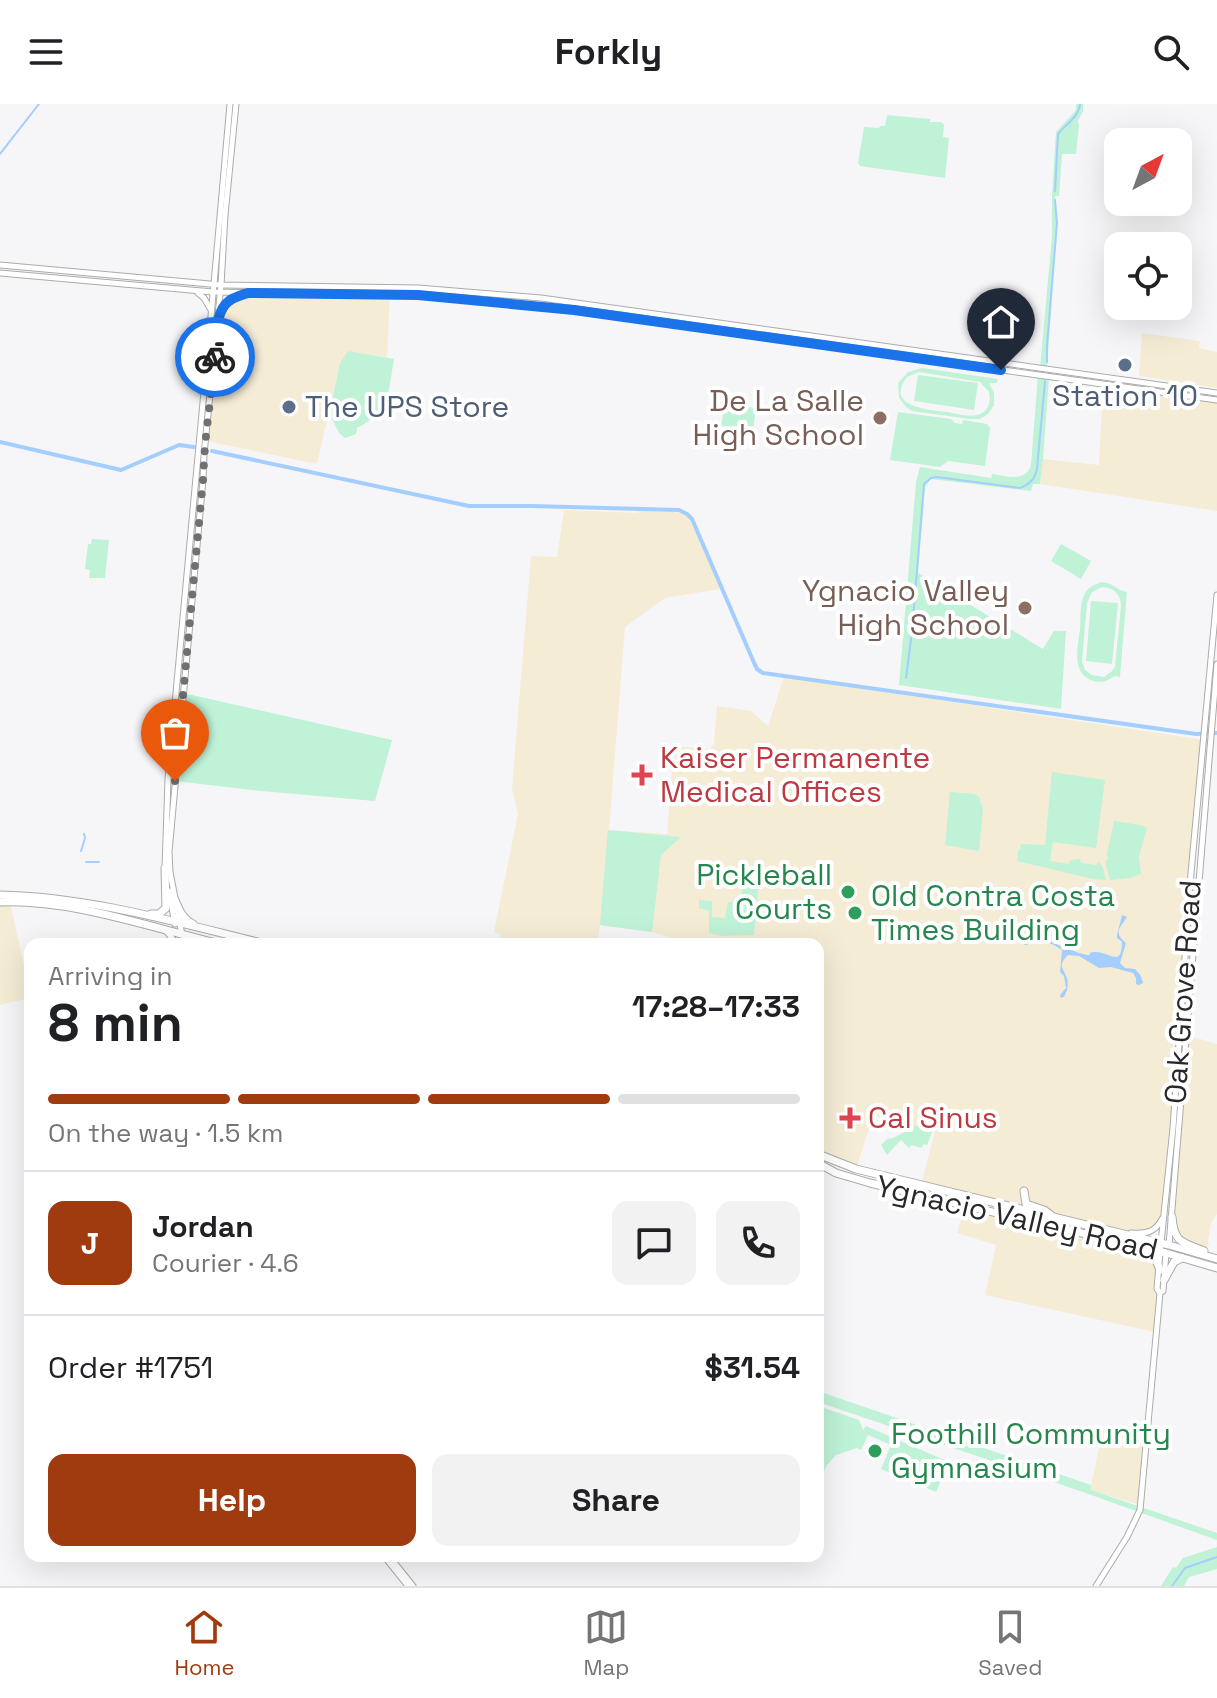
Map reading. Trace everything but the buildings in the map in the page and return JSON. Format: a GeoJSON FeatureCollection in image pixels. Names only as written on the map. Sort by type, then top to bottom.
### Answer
{"type":"FeatureCollection","features":[{"type":"Feature","properties":{"kind":"highway"},"geometry":{"type":"LineString","coordinates":[[129,912],[155,914],[166,908],[165,868]]}},
{"type":"Feature","properties":{"kind":"highway"},"geometry":{"type":"LineString","coordinates":[[0,895],[57,899],[240,938]]}},
{"type":"Feature","properties":{"kind":"highway"},"geometry":{"type":"LineString","coordinates":[[175,900],[187,921],[213,932]]}},
{"type":"Feature","properties":{"kind":"highway"},"geometry":{"type":"LineString","coordinates":[[0,902],[84,910],[198,938]]}},
{"type":"Feature","properties":{"kind":"highway","name":"Ygnacio Valley Road"},"geometry":{"type":"LineString","coordinates":[[824,1156],[856,1169],[1121,1233],[1217,1268]]}},
{"type":"Feature","properties":{"kind":"highway","name":"Ygnacio Valley Road"},"geometry":{"type":"LineString","coordinates":[[824,1166],[870,1183],[1144,1248],[1164,1248],[1217,1257]]}},
{"type":"Feature","properties":{"kind":"highway"},"geometry":{"type":"LineString","coordinates":[[1011,1207],[1020,1203],[1024,1191],[1026,1204],[1044,1210],[1052,1217]]}},
{"type":"Feature","properties":{"kind":"highway"},"geometry":{"type":"LineString","coordinates":[[1168,1216],[1181,1242],[1217,1257]]}},
{"type":"Feature","properties":{"kind":"highway"},"geometry":{"type":"LineString","coordinates":[[1144,1248],[1154,1256],[1160,1270]]}},
{"type":"Feature","properties":{"kind":"highway"},"geometry":{"type":"LineString","coordinates":[[1164,1280],[1174,1262],[1183,1257]]}},
{"type":"Feature","properties":{"kind":"main road"},"geometry":{"type":"LineString","coordinates":[[181,938],[165,868],[167,791],[233,104]]}},
{"type":"Feature","properties":{"kind":"main road"},"geometry":{"type":"LineString","coordinates":[[177,923],[169,852],[219,320],[233,104]]}},
{"type":"Feature","properties":{"kind":"main road"},"geometry":{"type":"LineString","coordinates":[[0,265],[221,285],[413,287],[530,297],[1217,393]]}},
{"type":"Feature","properties":{"kind":"main road"},"geometry":{"type":"LineString","coordinates":[[0,273],[221,293],[418,295],[574,310],[1217,400]]}},
{"type":"Feature","properties":{"kind":"main road"},"geometry":{"type":"LineString","coordinates":[[193,291],[204,298],[211,311]]}},
{"type":"Feature","properties":{"kind":"main road"},"geometry":{"type":"LineString","coordinates":[[219,320],[227,302],[248,293]]}},
{"type":"Feature","properties":{"kind":"main road"},"geometry":{"type":"LineString","coordinates":[[197,468],[203,480]]}},
{"type":"Feature","properties":{"kind":"main road","name":"Oak Grove Road"},"geometry":{"type":"LineString","coordinates":[[1168,1216],[1191,873],[1208,741],[1217,595]]}},
{"type":"Feature","properties":{"kind":"main road","name":"Oak Grove Road"},"geometry":{"type":"LineString","coordinates":[[1209,729],[1217,664]]}},
{"type":"Feature","properties":{"kind":"main road","name":"Oak Grove Road"},"geometry":{"type":"LineString","coordinates":[[1160,1293],[1157,1289],[1173,1183],[1209,764],[1206,760],[1208,741]]}},
{"type":"Feature","properties":{"kind":"main road"},"geometry":{"type":"LineString","coordinates":[[165,930],[175,938]]}},
{"type":"Feature","properties":{"kind":"main road"},"geometry":{"type":"LineString","coordinates":[[1121,1233],[1150,1233],[1168,1216]]}},
{"type":"Feature","properties":{"kind":"main road","name":"Oak Grove Road"},"geometry":{"type":"LineString","coordinates":[[1096,1586],[1140,1510],[1160,1293],[1163,1291],[1164,1248]]}},
{"type":"Feature","properties":{"kind":"main road"},"geometry":{"type":"LineString","coordinates":[[392,1562],[410,1586]]}},
{"type":"Feature","properties":{"kind":"shaded area"},"geometry":{"type":"Polygon","coordinates":[[[248,293],[390,294],[387,357],[348,352],[340,363],[317,464],[206,441],[219,320],[225,306],[248,293]]]}},
{"type":"Feature","properties":{"kind":"shaded area"},"geometry":{"type":"Polygon","coordinates":[[[1142,333],[1200,341],[1199,348],[1217,352],[1217,388],[1139,376],[1142,333]]]}},
{"type":"Feature","properties":{"kind":"shaded area"},"geometry":{"type":"Polygon","coordinates":[[[1103,384],[1217,400],[1217,511],[1040,484],[1043,459],[1099,465],[1103,384]]]}},
{"type":"Feature","properties":{"kind":"shaded area"},"geometry":{"type":"Polygon","coordinates":[[[564,510],[684,513],[691,519],[721,589],[665,598],[625,627],[609,830],[667,834],[674,746],[710,749],[714,744],[717,706],[751,711],[768,726],[784,677],[1205,740],[1164,1214],[1155,1229],[1121,1233],[921,1185],[935,1131],[873,1116],[856,1169],[824,1156],[824,938],[672,938],[652,932],[600,925],[599,938],[500,938],[501,935],[494,932],[518,814],[512,788],[531,556],[557,557],[564,510]]]}},
{"type":"Feature","properties":{"kind":"shaded area"},"geometry":{"type":"Polygon","coordinates":[[[0,902],[10,902],[24,966],[24,999],[0,1005],[0,902]]]}},
{"type":"Feature","properties":{"kind":"shaded area"},"geometry":{"type":"Polygon","coordinates":[[[1186,1035],[1217,1044],[1217,1214],[1211,1223],[1209,1244],[1205,1251],[1181,1242],[1172,1217],[1186,1035]]]}},
{"type":"Feature","properties":{"kind":"shaded area"},"geometry":{"type":"Polygon","coordinates":[[[965,1205],[1144,1248],[1155,1258],[1157,1289],[1160,1293],[1155,1332],[985,1295],[996,1245],[957,1233],[965,1205]]]}},
{"type":"Feature","properties":{"kind":"shaded area"},"geometry":{"type":"Polygon","coordinates":[[[1103,1430],[1147,1442],[1140,1505],[1090,1490],[1103,1430]]]}},
{"type":"Feature","properties":{"kind":"green space"},"geometry":{"type":"Polygon","coordinates":[[[1076,104],[1083,104],[1083,111],[1078,121],[1076,154],[1062,154],[1059,196],[1055,196],[1057,223],[1047,369],[1040,368],[1052,236],[1056,132],[1076,110],[1076,104]]]}},
{"type":"Feature","properties":{"kind":"green space"},"geometry":{"type":"Polygon","coordinates":[[[887,115],[930,119],[930,122],[944,124],[943,137],[949,138],[945,178],[860,166],[864,127],[885,126],[887,115]]]}},
{"type":"Feature","properties":{"kind":"green space"},"geometry":{"type":"Polygon","coordinates":[[[348,351],[394,359],[389,391],[382,407],[368,422],[357,428],[356,434],[345,438],[329,414],[340,363],[348,351]]]}},
{"type":"Feature","properties":{"kind":"green space"},"geometry":{"type":"Polygon","coordinates":[[[922,368],[998,379],[997,383],[989,383],[994,393],[994,405],[980,419],[912,411],[899,398],[898,383],[908,372],[922,368]],[[919,372],[907,377],[901,387],[901,395],[905,401],[921,408],[976,415],[987,408],[989,402],[989,392],[980,382],[919,372]]]}},
{"type":"Feature","properties":{"kind":"green space"},"geometry":{"type":"Polygon","coordinates":[[[918,375],[978,383],[974,410],[914,401],[918,375]]]}},
{"type":"Feature","properties":{"kind":"green space"},"geometry":{"type":"Polygon","coordinates":[[[1038,375],[1049,377],[1040,484],[1033,484],[1031,491],[931,479],[925,487],[918,573],[1043,649],[1054,631],[1066,631],[1061,709],[899,685],[916,482],[920,467],[991,478],[992,474],[1015,477],[1028,471],[1038,375]]]}},
{"type":"Feature","properties":{"kind":"green space"},"geometry":{"type":"Polygon","coordinates":[[[725,404],[756,408],[753,430],[721,426],[725,404]]]}},
{"type":"Feature","properties":{"kind":"green space"},"geometry":{"type":"Polygon","coordinates":[[[898,412],[951,419],[962,424],[963,420],[987,424],[990,428],[985,466],[948,461],[940,467],[890,460],[898,412]]]}},
{"type":"Feature","properties":{"kind":"green space"},"geometry":{"type":"Polygon","coordinates":[[[92,539],[109,540],[105,578],[89,578],[90,570],[85,569],[88,544],[92,539]]]}},
{"type":"Feature","properties":{"kind":"green space"},"geometry":{"type":"Polygon","coordinates":[[[1061,544],[1091,561],[1081,579],[1051,561],[1061,544]]]}},
{"type":"Feature","properties":{"kind":"green space"},"geometry":{"type":"Polygon","coordinates":[[[1102,582],[1127,592],[1120,677],[1100,682],[1081,671],[1077,650],[1082,600],[1089,588],[1102,582]],[[1106,588],[1092,592],[1087,603],[1082,661],[1085,670],[1104,677],[1115,667],[1121,606],[1118,595],[1106,588]]]}},
{"type":"Feature","properties":{"kind":"green space"},"geometry":{"type":"Polygon","coordinates":[[[1091,601],[1118,603],[1112,664],[1086,661],[1091,601]]]}},
{"type":"Feature","properties":{"kind":"green space"},"geometry":{"type":"Polygon","coordinates":[[[183,693],[392,740],[375,801],[175,781],[183,693]]]}},
{"type":"Feature","properties":{"kind":"green space"},"geometry":{"type":"Polygon","coordinates":[[[1052,772],[1105,780],[1096,848],[1053,842],[1050,861],[1069,864],[1071,860],[1080,859],[1081,863],[1096,865],[1099,862],[1106,880],[1017,861],[1021,844],[1045,845],[1052,772]]]}},
{"type":"Feature","properties":{"kind":"green space"},"geometry":{"type":"Polygon","coordinates":[[[950,792],[979,797],[983,809],[979,851],[945,845],[950,792]]]}},
{"type":"Feature","properties":{"kind":"green space"},"geometry":{"type":"Polygon","coordinates":[[[1114,821],[1147,828],[1139,856],[1141,874],[1110,880],[1105,861],[1108,860],[1114,821]]]}},
{"type":"Feature","properties":{"kind":"green space"},"geometry":{"type":"Polygon","coordinates":[[[608,830],[681,837],[661,855],[652,932],[600,925],[608,830]]]}},
{"type":"Feature","properties":{"kind":"green space"},"geometry":{"type":"Polygon","coordinates":[[[730,879],[759,880],[754,935],[722,936],[709,933],[709,911],[699,908],[699,900],[712,901],[712,917],[725,918],[728,902],[741,903],[742,887],[730,886],[730,879]]]}},
{"type":"Feature","properties":{"kind":"green space"},"geometry":{"type":"Polygon","coordinates":[[[901,1123],[933,1130],[927,1145],[921,1148],[911,1145],[909,1148],[901,1140],[887,1155],[881,1145],[887,1139],[905,1132],[901,1123]]]}},
{"type":"Feature","properties":{"kind":"green space"},"geometry":{"type":"Polygon","coordinates":[[[824,1393],[1091,1485],[1091,1490],[1217,1533],[1217,1540],[824,1404],[824,1393]]]}},
{"type":"Feature","properties":{"kind":"green space"},"geometry":{"type":"Polygon","coordinates":[[[824,1408],[859,1420],[863,1430],[866,1426],[949,1462],[936,1492],[881,1469],[891,1445],[868,1435],[861,1450],[857,1448],[836,1455],[824,1471],[824,1408]]]}},
{"type":"Feature","properties":{"kind":"green space"},"geometry":{"type":"Polygon","coordinates":[[[1217,1547],[1217,1569],[1189,1577],[1184,1586],[1161,1586],[1183,1558],[1217,1547]]]}},
{"type":"Feature","properties":{"kind":"water"},"geometry":{"type":"Polygon","coordinates":[[[1122,915],[1127,917],[1119,933],[1126,943],[1120,963],[1125,968],[1135,969],[1143,983],[1139,985],[1133,973],[1111,967],[1099,968],[1079,956],[1068,955],[1062,964],[1068,983],[1064,997],[1061,998],[1066,988],[1060,972],[1062,950],[1036,941],[1023,944],[1024,938],[1040,939],[1056,944],[1065,950],[1117,957],[1122,942],[1117,935],[1122,915]]]}},
{"type":"Feature","properties":{"kind":"waterway"},"geometry":{"type":"LineString","coordinates":[[0,154],[39,104]]}},
{"type":"Feature","properties":{"kind":"waterway"},"geometry":{"type":"LineString","coordinates":[[1055,191],[1058,134],[1075,117],[1080,104]]}},
{"type":"Feature","properties":{"kind":"waterway"},"geometry":{"type":"LineString","coordinates":[[1047,362],[1057,223],[1055,200]]}},
{"type":"Feature","properties":{"kind":"waterway"},"geometry":{"type":"LineString","coordinates":[[906,678],[924,484],[937,477],[1020,488],[1029,483],[1037,469],[1045,381]]}},
{"type":"Feature","properties":{"kind":"waterway"},"geometry":{"type":"LineString","coordinates":[[0,442],[121,470],[179,445],[194,447]]}},
{"type":"Feature","properties":{"kind":"waterway"},"geometry":{"type":"LineString","coordinates":[[212,451],[469,506],[679,510],[692,519],[755,665],[763,673],[1196,734],[1217,733]]}},
{"type":"Feature","properties":{"kind":"waterway"},"geometry":{"type":"LineString","coordinates":[[81,851],[84,834]]}},
{"type":"Feature","properties":{"kind":"waterway"},"geometry":{"type":"LineString","coordinates":[[86,862],[99,862]]}},
{"type":"Feature","properties":{"kind":"waterway"},"geometry":{"type":"LineString","coordinates":[[1172,1586],[1185,1568],[1217,1557]]}},
{"type":"Feature","properties":{"kind":"way so far"},"geometry":{"type":"LineString","coordinates":[[175,781],[215,357]]}},
{"type":"Feature","properties":{"kind":"place","name":"Station 10"},"geometry":{"type":"Point","coordinates":[1125,365]}},
{"type":"Feature","properties":{"kind":"place","name":"The UPS Store"},"geometry":{"type":"Point","coordinates":[289,407]}},
{"type":"Feature","properties":{"kind":"place","name":"De La Salle High School"},"geometry":{"type":"Point","coordinates":[880,418]}},
{"type":"Feature","properties":{"kind":"place","name":"Ygnacio Valley High School"},"geometry":{"type":"Point","coordinates":[1025,608]}},
{"type":"Feature","properties":{"kind":"place","name":"Kaiser Permanente Medical Offices"},"geometry":{"type":"Point","coordinates":[642,775]}},
{"type":"Feature","properties":{"kind":"place","name":"Pickleball Courts"},"geometry":{"type":"Point","coordinates":[848,892]}},
{"type":"Feature","properties":{"kind":"place","name":"Old Contra Costa Times Building"},"geometry":{"type":"Point","coordinates":[855,913]}},
{"type":"Feature","properties":{"kind":"place","name":"Cal Sinus"},"geometry":{"type":"Point","coordinates":[850,1118]}},
{"type":"Feature","properties":{"kind":"place","name":"Foothill Community Gymnasium"},"geometry":{"type":"Point","coordinates":[875,1451]}},
{"type":"Feature","properties":{"kind":"route"},"geometry":{"type":"LineString","coordinates":[[215,357],[219,320],[231,299],[248,293],[367,293],[574,310],[1001,370]]}}]}
